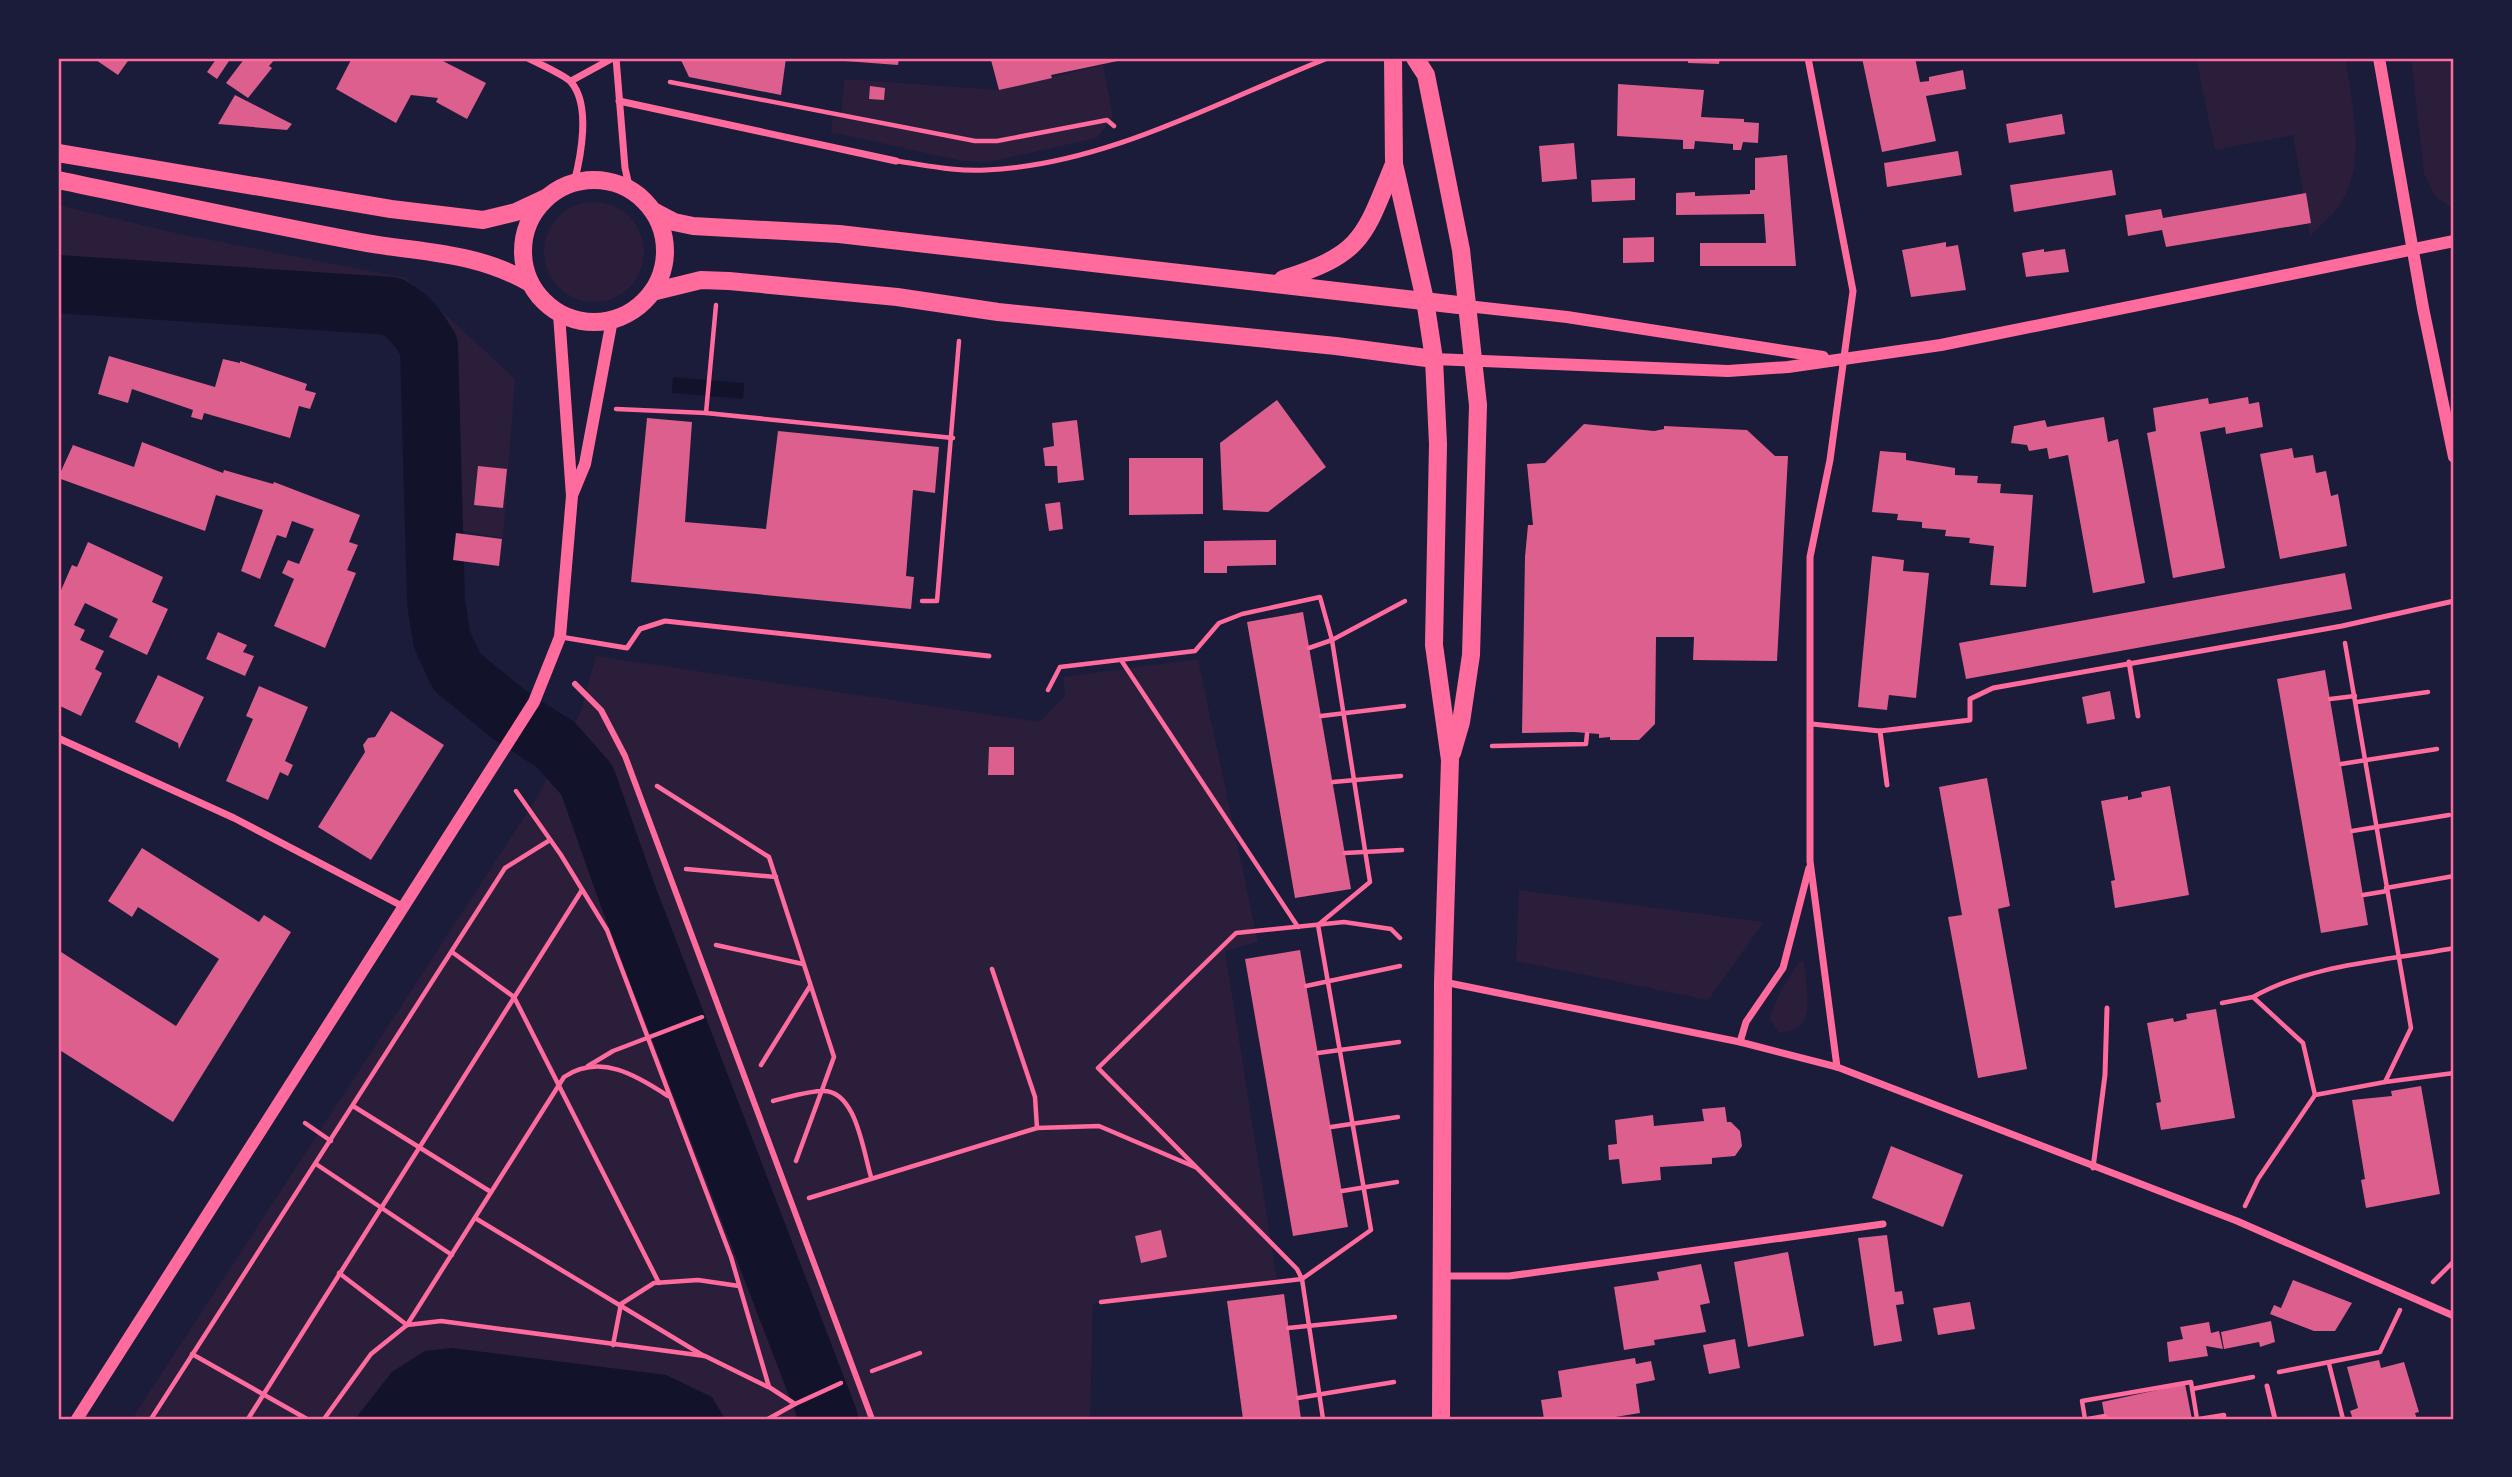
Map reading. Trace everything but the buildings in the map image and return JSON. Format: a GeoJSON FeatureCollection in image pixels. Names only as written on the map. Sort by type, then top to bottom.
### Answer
{"type":"FeatureCollection","features":[{"type":"Feature","properties":{"kind":"main road"},"geometry":{"type":"LineString","coordinates":[[1393,58],[1394,164],[1425,300],[1434,359],[1438,444],[1434,645],[1450,760],[1443,982],[1441,1419]]}},
{"type":"Feature","properties":{"kind":"main road"},"geometry":{"type":"LineString","coordinates":[[1415,58],[1426,75],[1461,250],[1474,361],[1478,443],[1471,654],[1461,722],[1450,760]]}},
{"type":"Feature","properties":{"kind":"main road"},"geometry":{"type":"LineString","coordinates":[[58,153],[391,209],[483,220],[516,212],[574,183],[603,181],[630,190],[653,211],[674,222],[693,226],[839,234],[1276,281],[1468,306]]}},
{"type":"Feature","properties":{"kind":"main road"},"geometry":{"type":"LineString","coordinates":[[1276,281],[1316,269],[1350,249],[1370,222],[1394,164]]}},
{"type":"Feature","properties":{"kind":"main road"},"geometry":{"type":"LineString","coordinates":[[58,180],[365,243],[472,258],[506,269],[530,283]]}},
{"type":"Feature","properties":{"kind":"main road"},"geometry":{"type":"LineString","coordinates":[[546,198],[526,229],[524,265],[530,283],[542,300],[559,314],[576,320],[612,320],[628,314],[652,292],[662,272],[665,251],[662,230],[653,211]]}},
{"type":"Feature","properties":{"kind":"main road"},"geometry":{"type":"LineString","coordinates":[[652,292],[701,280],[729,281],[897,297],[998,312],[1336,346],[1434,359]]}},
{"type":"Feature","properties":{"kind":"street"},"geometry":{"type":"LineString","coordinates":[[528,58],[570,81],[582,110],[582,139],[574,183]]}},
{"type":"Feature","properties":{"kind":"street"},"geometry":{"type":"LineString","coordinates":[[570,81],[615,58],[625,168],[630,190]]}},
{"type":"Feature","properties":{"kind":"street"},"geometry":{"type":"LineString","coordinates":[[1808,58],[1851,269],[1853,291],[1840,358],[1830,460],[1810,557],[1810,861],[1837,1067]]}},
{"type":"Feature","properties":{"kind":"street"},"geometry":{"type":"LineString","coordinates":[[2379,58],[2454,457]]}},
{"type":"Feature","properties":{"kind":"street"},"geometry":{"type":"LineString","coordinates":[[619,101],[896,161]]}},
{"type":"Feature","properties":{"kind":"street"},"geometry":{"type":"LineString","coordinates":[[1434,359],[1728,371],[1788,368],[1840,358],[1941,345],[2454,242]]}},
{"type":"Feature","properties":{"kind":"street"},"geometry":{"type":"LineString","coordinates":[[1468,306],[1567,317],[1840,358]]}},
{"type":"Feature","properties":{"kind":"street"},"geometry":{"type":"LineString","coordinates":[[77,1419],[534,702],[560,637],[572,496],[559,314]]}},
{"type":"Feature","properties":{"kind":"street"},"geometry":{"type":"LineString","coordinates":[[572,496],[585,464],[612,320]]}},
{"type":"Feature","properties":{"kind":"street"},"geometry":{"type":"LineString","coordinates":[[575,684],[601,710],[629,769],[872,1419]]}},
{"type":"Feature","properties":{"kind":"street"},"geometry":{"type":"LineString","coordinates":[[58,738],[234,818],[404,907]]}},
{"type":"Feature","properties":{"kind":"street"},"geometry":{"type":"LineString","coordinates":[[1740,1042],[1746,1022],[1783,968],[1790,950],[1810,861]]}},
{"type":"Feature","properties":{"kind":"street"},"geometry":{"type":"LineString","coordinates":[[1443,982],[1740,1042],[1837,1067],[2093,1168],[2237,1221],[2454,1316]]}},
{"type":"Feature","properties":{"kind":"street"},"geometry":{"type":"LineString","coordinates":[[1442,1276],[1509,1276],[1883,1224]]}},
{"type":"Feature","properties":{"kind":"lane"},"geometry":{"type":"LineString","coordinates":[[896,161],[985,170],[1065,157],[1129,140],[1328,58]]}},
{"type":"Feature","properties":{"kind":"lane"},"geometry":{"type":"LineString","coordinates":[[1812,724],[1880,731],[1970,720],[1970,699],[1993,688],[2342,626],[2454,601]]}},
{"type":"Feature","properties":{"kind":"lane"},"geometry":{"type":"LineString","coordinates":[[560,637],[627,648],[640,629],[665,621],[989,656]]}},
{"type":"Feature","properties":{"kind":"lane"},"geometry":{"type":"LineString","coordinates":[[2129,662],[2138,716]]}},
{"type":"Feature","properties":{"kind":"lane"},"geometry":{"type":"LineString","coordinates":[[1880,731],[1887,785]]}},
{"type":"Feature","properties":{"kind":"lane"},"geometry":{"type":"LineString","coordinates":[[2093,1168],[2105,1075],[2107,1008]]}},
{"type":"Feature","properties":{"kind":"lane"},"geometry":{"type":"LineString","coordinates":[[2267,1386],[2275,1419]]}},
{"type":"Feature","properties":{"kind":"path"},"geometry":{"type":"LineString","coordinates":[[670,82],[975,141],[997,141],[1107,120],[1129,140]]}},
{"type":"Feature","properties":{"kind":"path"},"geometry":{"type":"LineString","coordinates":[[706,413],[716,305]]}},
{"type":"Feature","properties":{"kind":"path"},"geometry":{"type":"LineString","coordinates":[[922,601],[937,601],[953,438],[959,341]]}},
{"type":"Feature","properties":{"kind":"path"},"geometry":{"type":"LineString","coordinates":[[613,409],[706,413],[953,438]]}},
{"type":"Feature","properties":{"kind":"path"},"geometry":{"type":"LineString","coordinates":[[1048,690],[1060,667],[1195,651],[1219,623],[1242,614],[1320,597],[1332,640],[1370,882],[1318,925]]}},
{"type":"Feature","properties":{"kind":"path"},"geometry":{"type":"LineString","coordinates":[[1309,648],[1332,640],[1405,601]]}},
{"type":"Feature","properties":{"kind":"path"},"geometry":{"type":"LineString","coordinates":[[2342,626],[2411,1028],[2385,1082]]}},
{"type":"Feature","properties":{"kind":"path"},"geometry":{"type":"LineString","coordinates":[[1121,660],[1298,927]]}},
{"type":"Feature","properties":{"kind":"path"},"geometry":{"type":"LineString","coordinates":[[2357,702],[2428,692]]}},
{"type":"Feature","properties":{"kind":"path"},"geometry":{"type":"LineString","coordinates":[[2330,699],[2355,696]]}},
{"type":"Feature","properties":{"kind":"path"},"geometry":{"type":"LineString","coordinates":[[1321,716],[1404,706]]}},
{"type":"Feature","properties":{"kind":"path"},"geometry":{"type":"LineString","coordinates":[[1492,746],[1586,744],[1587,734]]}},
{"type":"Feature","properties":{"kind":"path"},"geometry":{"type":"LineString","coordinates":[[2341,764],[2437,749]]}},
{"type":"Feature","properties":{"kind":"path"},"geometry":{"type":"LineString","coordinates":[[629,769],[769,857],[834,1057],[804,1144],[784,1183]]}},
{"type":"Feature","properties":{"kind":"path"},"geometry":{"type":"LineString","coordinates":[[1333,782],[1401,776]]}},
{"type":"Feature","properties":{"kind":"path"},"geometry":{"type":"LineString","coordinates":[[516,791],[607,930],[739,1286],[769,1387]]}},
{"type":"Feature","properties":{"kind":"path"},"geometry":{"type":"LineString","coordinates":[[2352,831],[2449,816]]}},
{"type":"Feature","properties":{"kind":"path"},"geometry":{"type":"LineString","coordinates":[[151,1419],[505,868],[550,840]]}},
{"type":"Feature","properties":{"kind":"path"},"geometry":{"type":"LineString","coordinates":[[1345,853],[1402,850]]}},
{"type":"Feature","properties":{"kind":"path"},"geometry":{"type":"LineString","coordinates":[[666,867],[776,877]]}},
{"type":"Feature","properties":{"kind":"path"},"geometry":{"type":"LineString","coordinates":[[2363,895],[2454,876]]}},
{"type":"Feature","properties":{"kind":"path"},"geometry":{"type":"LineString","coordinates":[[248,1419],[582,890]]}},
{"type":"Feature","properties":{"kind":"path"},"geometry":{"type":"LineString","coordinates":[[1323,1419],[1302,1279],[1297,1269],[1098,1068],[1236,933],[1343,922],[1391,929],[1400,938]]}},
{"type":"Feature","properties":{"kind":"path"},"geometry":{"type":"LineString","coordinates":[[1101,1301],[1302,1279],[1371,1230],[1318,925]]}},
{"type":"Feature","properties":{"kind":"path"},"geometry":{"type":"LineString","coordinates":[[693,940],[804,964]]}},
{"type":"Feature","properties":{"kind":"path"},"geometry":{"type":"LineString","coordinates":[[2222,1003],[2253,997],[2282,982],[2454,948]]}},
{"type":"Feature","properties":{"kind":"path"},"geometry":{"type":"LineString","coordinates":[[452,952],[514,997],[659,1283]]}},
{"type":"Feature","properties":{"kind":"path"},"geometry":{"type":"LineString","coordinates":[[1306,986],[1400,966]]}},
{"type":"Feature","properties":{"kind":"path"},"geometry":{"type":"LineString","coordinates":[[992,969],[1035,1097],[1037,1128]]}},
{"type":"Feature","properties":{"kind":"path"},"geometry":{"type":"LineString","coordinates":[[748,1086],[811,985]]}},
{"type":"Feature","properties":{"kind":"path"},"geometry":{"type":"LineString","coordinates":[[2253,997],[2303,1043],[2315,1095]]}},
{"type":"Feature","properties":{"kind":"path"},"geometry":{"type":"LineString","coordinates":[[588,1067],[613,1051],[706,1016]]}},
{"type":"Feature","properties":{"kind":"path"},"geometry":{"type":"LineString","coordinates":[[1318,1053],[1399,1042]]}},
{"type":"Feature","properties":{"kind":"path"},"geometry":{"type":"LineString","coordinates":[[324,1419],[371,1354],[407,1325],[558,1085],[575,1069],[620,1069],[668,1096]]}},
{"type":"Feature","properties":{"kind":"path"},"geometry":{"type":"LineString","coordinates":[[2237,1221],[2258,1179],[2315,1095],[2454,1073]]}},
{"type":"Feature","properties":{"kind":"path"},"geometry":{"type":"LineString","coordinates":[[755,1104],[822,1090],[839,1094],[849,1105],[870,1177]]}},
{"type":"Feature","properties":{"kind":"path"},"geometry":{"type":"LineString","coordinates":[[353,1106],[491,1192]]}},
{"type":"Feature","properties":{"kind":"path"},"geometry":{"type":"LineString","coordinates":[[1331,1127],[1398,1117]]}},
{"type":"Feature","properties":{"kind":"path"},"geometry":{"type":"LineString","coordinates":[[304,1123],[331,1141]]}},
{"type":"Feature","properties":{"kind":"path"},"geometry":{"type":"LineString","coordinates":[[792,1204],[870,1177],[1037,1128],[1099,1126],[1198,1169]]}},
{"type":"Feature","properties":{"kind":"path"},"geometry":{"type":"LineString","coordinates":[[316,1164],[452,1255]]}},
{"type":"Feature","properties":{"kind":"path"},"geometry":{"type":"LineString","coordinates":[[1342,1191],[1397,1181]]}},
{"type":"Feature","properties":{"kind":"path"},"geometry":{"type":"LineString","coordinates":[[475,1219],[705,1356],[769,1387],[794,1404]]}},
{"type":"Feature","properties":{"kind":"path"},"geometry":{"type":"LineString","coordinates":[[2433,1282],[2454,1261]]}},
{"type":"Feature","properties":{"kind":"path"},"geometry":{"type":"LineString","coordinates":[[339,1273],[407,1325],[441,1321],[705,1356]]}},
{"type":"Feature","properties":{"kind":"path"},"geometry":{"type":"LineString","coordinates":[[621,1304],[659,1283],[698,1280],[739,1286]]}},
{"type":"Feature","properties":{"kind":"path"},"geometry":{"type":"LineString","coordinates":[[613,1345],[621,1304]]}},
{"type":"Feature","properties":{"kind":"path"},"geometry":{"type":"LineString","coordinates":[[2268,1374],[2380,1352],[2400,1310]]}},
{"type":"Feature","properties":{"kind":"path"},"geometry":{"type":"LineString","coordinates":[[1288,1328],[1395,1317]]}},
{"type":"Feature","properties":{"kind":"path"},"geometry":{"type":"LineString","coordinates":[[768,1419],[794,1404],[855,1377],[920,1353]]}},
{"type":"Feature","properties":{"kind":"path"},"geometry":{"type":"LineString","coordinates":[[192,1354],[262,1396],[307,1419]]}},
{"type":"Feature","properties":{"kind":"path"},"geometry":{"type":"LineString","coordinates":[[2329,1364],[2343,1419]]}},
{"type":"Feature","properties":{"kind":"path"},"geometry":{"type":"LineString","coordinates":[[2192,1389],[2255,1376]]}},
{"type":"Feature","properties":{"kind":"path"},"geometry":{"type":"LineString","coordinates":[[1298,1398],[1394,1382]]}},
{"type":"Feature","properties":{"kind":"path"},"geometry":{"type":"LineString","coordinates":[[2105,1416],[2087,1419],[2082,1401],[2192,1382],[2198,1419],[2224,1415],[2224,1419]]}},
{"type":"Feature","properties":{"kind":"shaded area"},"geometry":{"type":"Polygon","coordinates":[[[2196,58],[2345,58],[2356,135],[2353,174],[2347,192],[2337,208],[2310,236],[2293,135],[2215,150],[2196,58]]]}},
{"type":"Feature","properties":{"kind":"shaded area"},"geometry":{"type":"Polygon","coordinates":[[[2411,58],[2454,58],[2454,209],[2436,197],[2424,174],[2411,58]]]}},
{"type":"Feature","properties":{"kind":"shaded area"},"geometry":{"type":"Polygon","coordinates":[[[1103,65],[1113,117],[1097,138],[989,162],[962,161],[831,132],[833,117],[841,118],[844,79],[999,90],[1103,65]]]}},
{"type":"Feature","properties":{"kind":"shaded area"},"geometry":{"type":"Polygon","coordinates":[[[594,202],[613,206],[629,217],[640,233],[644,252],[640,271],[629,287],[613,298],[594,302],[575,298],[559,287],[548,271],[544,252],[548,233],[559,217],[575,206],[594,202]]]}},
{"type":"Feature","properties":{"kind":"shaded area"},"geometry":{"type":"Polygon","coordinates":[[[58,205],[180,234],[406,278],[515,379],[503,538],[420,523],[416,356],[407,328],[386,319],[58,301],[58,205]]]}},
{"type":"Feature","properties":{"kind":"shaded area"},"geometry":{"type":"Polygon","coordinates":[[[673,377],[744,383],[743,399],[672,393],[673,377]]]}},
{"type":"Feature","properties":{"kind":"shaded area"},"geometry":{"type":"Polygon","coordinates":[[[596,656],[1040,722],[1065,695],[1063,677],[1198,659],[1258,942],[1225,951],[1277,1280],[1209,1294],[1093,1304],[1090,1419],[132,1419],[538,796],[581,711],[596,656]]]}},
{"type":"Feature","properties":{"kind":"shaded area"},"geometry":{"type":"Polygon","coordinates":[[[1519,890],[1764,922],[1708,1000],[1516,961],[1519,890]]]}},
{"type":"Feature","properties":{"kind":"shaded area"},"geometry":{"type":"Polygon","coordinates":[[[1800,961],[1804,962],[1807,984],[1805,1017],[1800,1025],[1792,1030],[1780,1032],[1769,1019],[1782,988],[1800,961]]]}},
{"type":"Feature","properties":{"kind":"shaded area"},"geometry":{"type":"Polygon","coordinates":[[[452,1348],[666,1375],[712,1397],[725,1419],[355,1419],[392,1372],[425,1351],[452,1348]]]}},
{"type":"Feature","properties":{"kind":"waterway"},"geometry":{"type":"LineString","coordinates":[[58,284],[391,306],[408,318],[421,334],[429,346],[436,602],[442,640],[457,672],[511,716],[556,745],[587,780],[628,896],[829,1419]]}}]}
